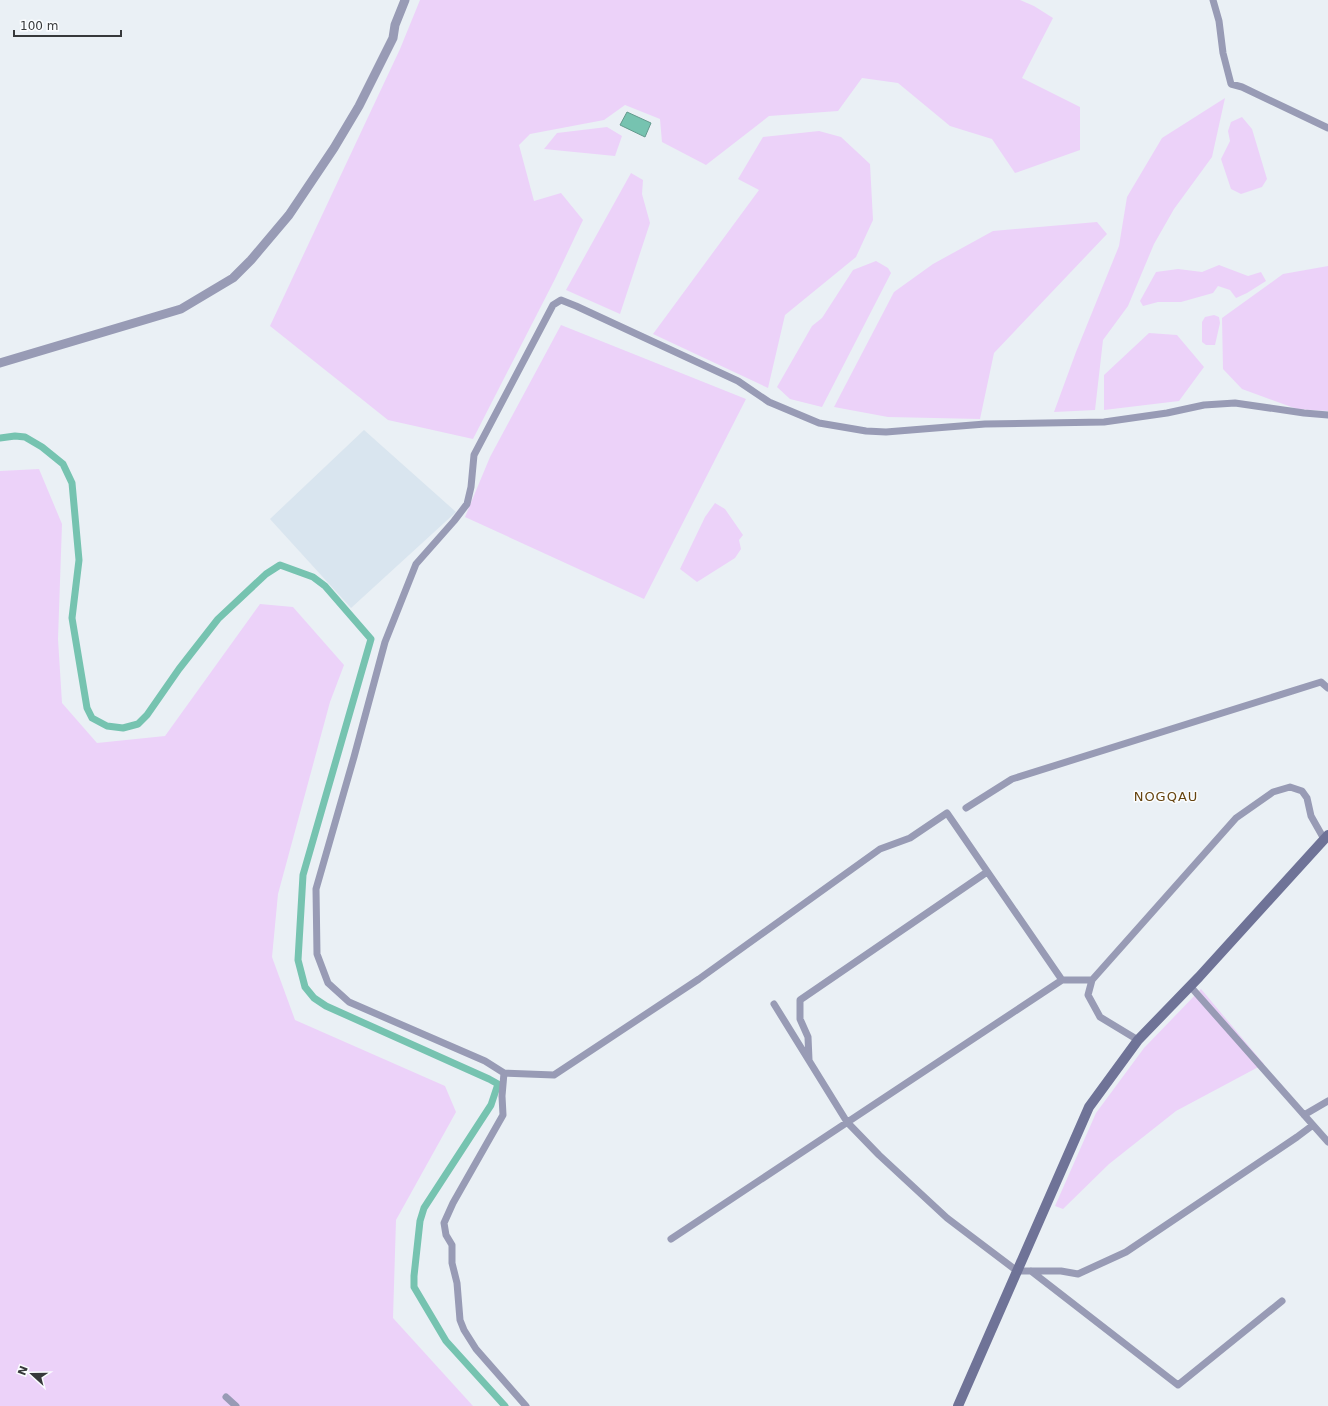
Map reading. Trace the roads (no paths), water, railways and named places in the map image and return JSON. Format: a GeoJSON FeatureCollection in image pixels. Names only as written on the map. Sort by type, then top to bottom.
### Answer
{"type":"FeatureCollection","features":[{"type":"Feature","properties":{"kind":"main road"},"geometry":{"type":"LineString","coordinates":[[958,1406],[1089,1108],[1138,1040],[1190,986],[1326,837]]}},
{"type":"Feature","properties":{"kind":"street"},"geometry":{"type":"LineString","coordinates":[[0,363],[181,309],[233,278],[251,260],[289,215],[334,148],[359,106],[392,38],[395,25],[405,0]]}},
{"type":"Feature","properties":{"kind":"street"},"geometry":{"type":"LineString","coordinates":[[1213,0],[1219,21],[1223,53],[1231,84],[1242,87],[1328,128]]}},
{"type":"Feature","properties":{"kind":"street"},"geometry":{"type":"LineString","coordinates":[[1062,980],[947,813],[910,838],[880,849],[699,979],[554,1075],[504,1073],[485,1061],[349,1002],[328,982],[317,954],[316,889],[385,642],[416,564],[454,521],[466,504],[471,487],[474,456],[553,304],[561,300],[738,381],[769,402],[819,423],[866,431],[886,432],[986,424],[1104,422],[1167,413],[1204,405],[1235,403],[1328,415]]}},
{"type":"Feature","properties":{"kind":"street"},"geometry":{"type":"LineString","coordinates":[[966,808],[1012,779],[1321,682],[1328,688]]}},
{"type":"Feature","properties":{"kind":"street"},"geometry":{"type":"LineString","coordinates":[[1138,1040],[1100,1018],[1088,995],[1092,980],[1236,818],[1273,792],[1290,787],[1302,791],[1307,798],[1311,816],[1326,837]]}},
{"type":"Feature","properties":{"kind":"street"},"geometry":{"type":"LineString","coordinates":[[808,1060],[808,1037],[800,1019],[800,1000],[987,872]]}},
{"type":"Feature","properties":{"kind":"street"},"geometry":{"type":"LineString","coordinates":[[670,1239],[1062,980],[1092,980]]}},
{"type":"Feature","properties":{"kind":"street"},"geometry":{"type":"LineString","coordinates":[[1190,986],[1328,1142]]}},
{"type":"Feature","properties":{"kind":"street"},"geometry":{"type":"LineString","coordinates":[[774,1004],[847,1122],[879,1155],[947,1218],[1017,1271],[1060,1271],[1078,1274],[1126,1252],[1297,1138],[1313,1125]]}},
{"type":"Feature","properties":{"kind":"street"},"geometry":{"type":"LineString","coordinates":[[504,1073],[502,1096],[503,1115],[453,1203],[444,1223],[446,1235],[452,1245],[452,1263],[457,1283],[460,1320],[464,1330],[476,1349],[526,1406]]}},
{"type":"Feature","properties":{"kind":"street"},"geometry":{"type":"LineString","coordinates":[[1304,1115],[1328,1101]]}},
{"type":"Feature","properties":{"kind":"street"},"geometry":{"type":"LineString","coordinates":[[1031,1271],[1178,1385],[1282,1302]]}},
{"type":"Feature","properties":{"kind":"street"},"geometry":{"type":"LineString","coordinates":[[226,1397],[236,1406]]}},
{"type":"Feature","properties":{"kind":"waterway"},"geometry":{"type":"LineString","coordinates":[[0,438],[15,436],[25,437],[42,447],[63,464],[72,483],[79,560],[72,618],[87,708],[92,718],[107,726],[123,728],[138,724],[147,715],[179,669],[218,619],[266,574],[280,565],[313,577],[325,586],[371,639],[303,875],[298,960],[305,987],[314,998],[326,1006],[498,1084],[491,1105],[424,1208],[420,1221],[414,1287],[446,1341],[505,1406]]}},
{"type":"Feature","properties":{"kind":"district","name":"NOGQAU"},"geometry":{"type":"Point","coordinates":[1166,796]}}]}
